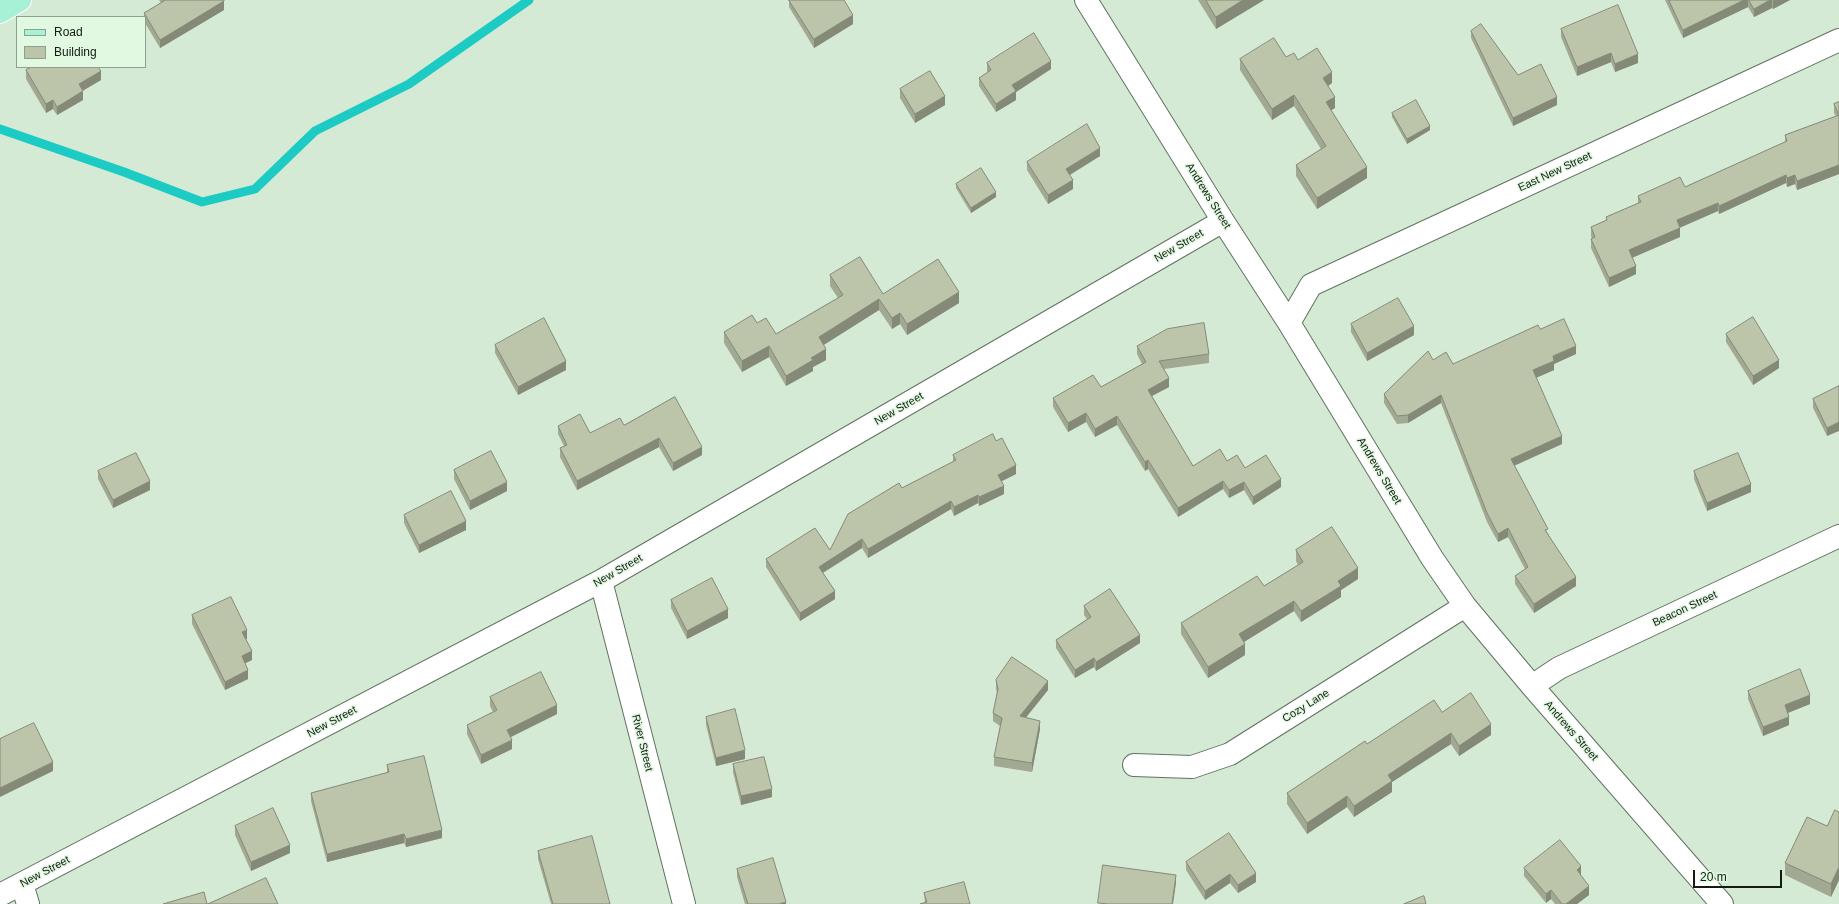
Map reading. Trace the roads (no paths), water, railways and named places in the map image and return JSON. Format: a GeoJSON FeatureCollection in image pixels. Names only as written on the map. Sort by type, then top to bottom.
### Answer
{"type":"FeatureCollection","features":[{"type":"Feature","properties":{"kind":"main road"},"geometry":{"type":"LineString","coordinates":[[0,12],[20,0]]}},
{"type":"Feature","properties":{"kind":"street","name":"Andrews Street"},"geometry":{"type":"LineString","coordinates":[[1086,0],[1223,221],[1289,323],[1432,558],[1465,606],[1532,686],[1722,904]]}},
{"type":"Feature","properties":{"kind":"street","name":"East New Street"},"geometry":{"type":"LineString","coordinates":[[1289,323],[1311,285],[1839,40]]}},
{"type":"Feature","properties":{"kind":"street","name":"New Street"},"geometry":{"type":"LineString","coordinates":[[0,895],[25,894],[601,581],[1223,221]]}},
{"type":"Feature","properties":{"kind":"street","name":"Beacon Street"},"geometry":{"type":"LineString","coordinates":[[1532,686],[1559,668],[1839,536]]}},
{"type":"Feature","properties":{"kind":"street","name":"River Street"},"geometry":{"type":"LineString","coordinates":[[601,581],[684,904]]}},
{"type":"Feature","properties":{"kind":"street","name":"Cozy Lane"},"geometry":{"type":"LineString","coordinates":[[1134,765],[1192,767],[1230,754],[1465,606]]}},
{"type":"Feature","properties":{"kind":"waterway"},"geometry":{"type":"LineString","coordinates":[[0,129],[124,172],[202,202],[255,189],[315,131],[409,84],[529,0]]}}]}
